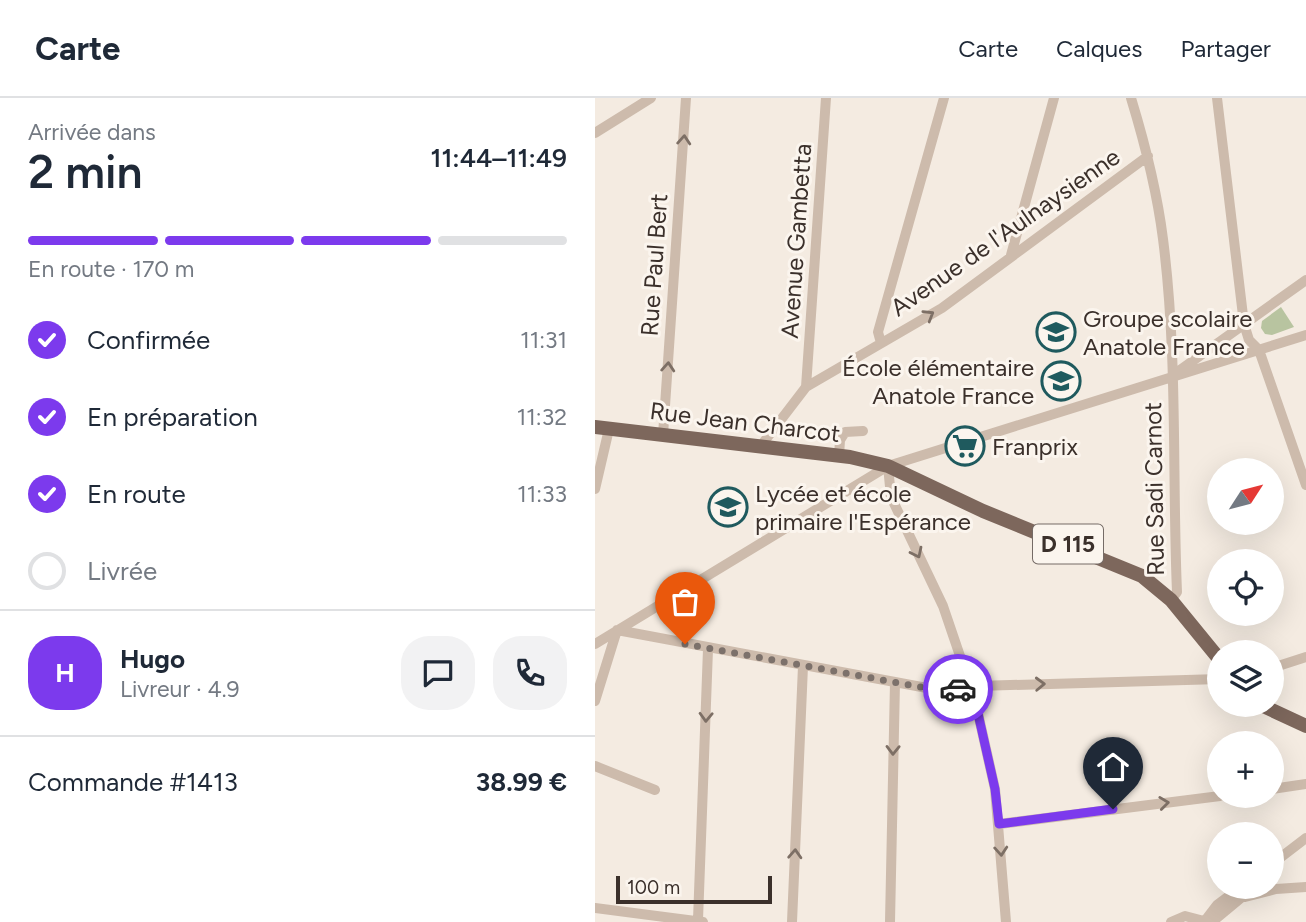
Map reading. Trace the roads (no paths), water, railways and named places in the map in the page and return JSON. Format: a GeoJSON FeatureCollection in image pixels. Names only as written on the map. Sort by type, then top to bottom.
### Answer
{"type":"FeatureCollection","features":[{"type":"Feature","properties":{"kind":"main road","name":"Rue Jean Charcot"},"geometry":{"type":"LineString","coordinates":[[602,428],[839,456],[888,466]]}},
{"type":"Feature","properties":{"kind":"main road","name":"D 115"},"geometry":{"type":"LineString","coordinates":[[888,466],[983,511],[1114,562],[1142,576],[1171,600],[1207,644]]}},
{"type":"Feature","properties":{"kind":"main road"},"geometry":{"type":"LineString","coordinates":[[1284,716],[1306,726]]}},
{"type":"Feature","properties":{"kind":"street"},"geometry":{"type":"LineString","coordinates":[[595,134],[651,98]]}},
{"type":"Feature","properties":{"kind":"street","name":"Rue Paul Bert"},"geometry":{"type":"LineString","coordinates":[[663,435],[686,98]]}},
{"type":"Feature","properties":{"kind":"street","name":"Avenue Gambetta"},"geometry":{"type":"LineString","coordinates":[[806,387],[826,98]]}},
{"type":"Feature","properties":{"kind":"street"},"geometry":{"type":"LineString","coordinates":[[881,344],[878,332],[944,98]]}},
{"type":"Feature","properties":{"kind":"street"},"geometry":{"type":"LineString","coordinates":[[1011,255],[1053,98]]}},
{"type":"Feature","properties":{"kind":"street","name":"Rue Sadi Carnot"},"geometry":{"type":"LineString","coordinates":[[1131,98],[1148,156],[1163,239],[1172,376],[1177,592],[1171,600]]}},
{"type":"Feature","properties":{"kind":"street"},"geometry":{"type":"LineString","coordinates":[[1217,98],[1244,324],[1249,340],[1259,350],[1306,485]]}},
{"type":"Feature","properties":{"kind":"street","name":"Avenue de l'Aulnaysienne"},"geometry":{"type":"LineString","coordinates":[[760,447],[806,387],[942,308],[1148,156]]}},
{"type":"Feature","properties":{"kind":"street"},"geometry":{"type":"LineString","coordinates":[[1172,376],[1306,280]]}},
{"type":"Feature","properties":{"kind":"street"},"geometry":{"type":"LineString","coordinates":[[595,644],[888,466],[1306,335]]}},
{"type":"Feature","properties":{"kind":"street"},"geometry":{"type":"LineString","coordinates":[[595,489],[602,428]]}},
{"type":"Feature","properties":{"kind":"street"},"geometry":{"type":"LineString","coordinates":[[839,456],[840,440],[845,432],[863,431]]}},
{"type":"Feature","properties":{"kind":"street"},"geometry":{"type":"LineString","coordinates":[[888,466],[891,497],[943,606],[972,687],[995,789],[1006,922]]}},
{"type":"Feature","properties":{"kind":"street"},"geometry":{"type":"LineString","coordinates":[[617,630],[943,691],[972,687],[1207,679]]}},
{"type":"Feature","properties":{"kind":"street"},"geometry":{"type":"LineString","coordinates":[[595,701],[617,630]]}},
{"type":"Feature","properties":{"kind":"street"},"geometry":{"type":"LineString","coordinates":[[595,908],[701,921],[708,649]]}},
{"type":"Feature","properties":{"kind":"street"},"geometry":{"type":"LineString","coordinates":[[1284,664],[1306,657]]}},
{"type":"Feature","properties":{"kind":"street"},"geometry":{"type":"LineString","coordinates":[[792,922],[803,666]]}},
{"type":"Feature","properties":{"kind":"street"},"geometry":{"type":"LineString","coordinates":[[890,922],[895,682]]}},
{"type":"Feature","properties":{"kind":"street"},"geometry":{"type":"LineString","coordinates":[[595,766],[655,790]]}},
{"type":"Feature","properties":{"kind":"street"},"geometry":{"type":"LineString","coordinates":[[1284,788],[1306,785]]}},
{"type":"Feature","properties":{"kind":"street"},"geometry":{"type":"LineString","coordinates":[[999,824],[1207,798]]}},
{"type":"Feature","properties":{"kind":"street"},"geometry":{"type":"LineString","coordinates":[[1284,855],[1306,838]]}},
{"type":"Feature","properties":{"kind":"street"},"geometry":{"type":"LineString","coordinates":[[1284,888],[1306,887]]}},
{"type":"Feature","properties":{"kind":"street"},"geometry":{"type":"LineString","coordinates":[[1171,922],[1185,916],[1204,922],[1217,905],[1228,899]]}},
{"type":"Feature","properties":{"kind":"street"},"geometry":{"type":"LineString","coordinates":[[1212,922],[1236,899]]}},
{"type":"Feature","properties":{"kind":"place","name":"Groupe scolaire Anatole France"},"geometry":{"type":"Point","coordinates":[1056,332]}},
{"type":"Feature","properties":{"kind":"place","name":"École élémentaire Anatole France"},"geometry":{"type":"Point","coordinates":[1061,381]}},
{"type":"Feature","properties":{"kind":"place","name":"Franprix"},"geometry":{"type":"Point","coordinates":[965,446]}},
{"type":"Feature","properties":{"kind":"place","name":"Lycée et école primaire l'Espérance"},"geometry":{"type":"Point","coordinates":[728,507]}}]}
